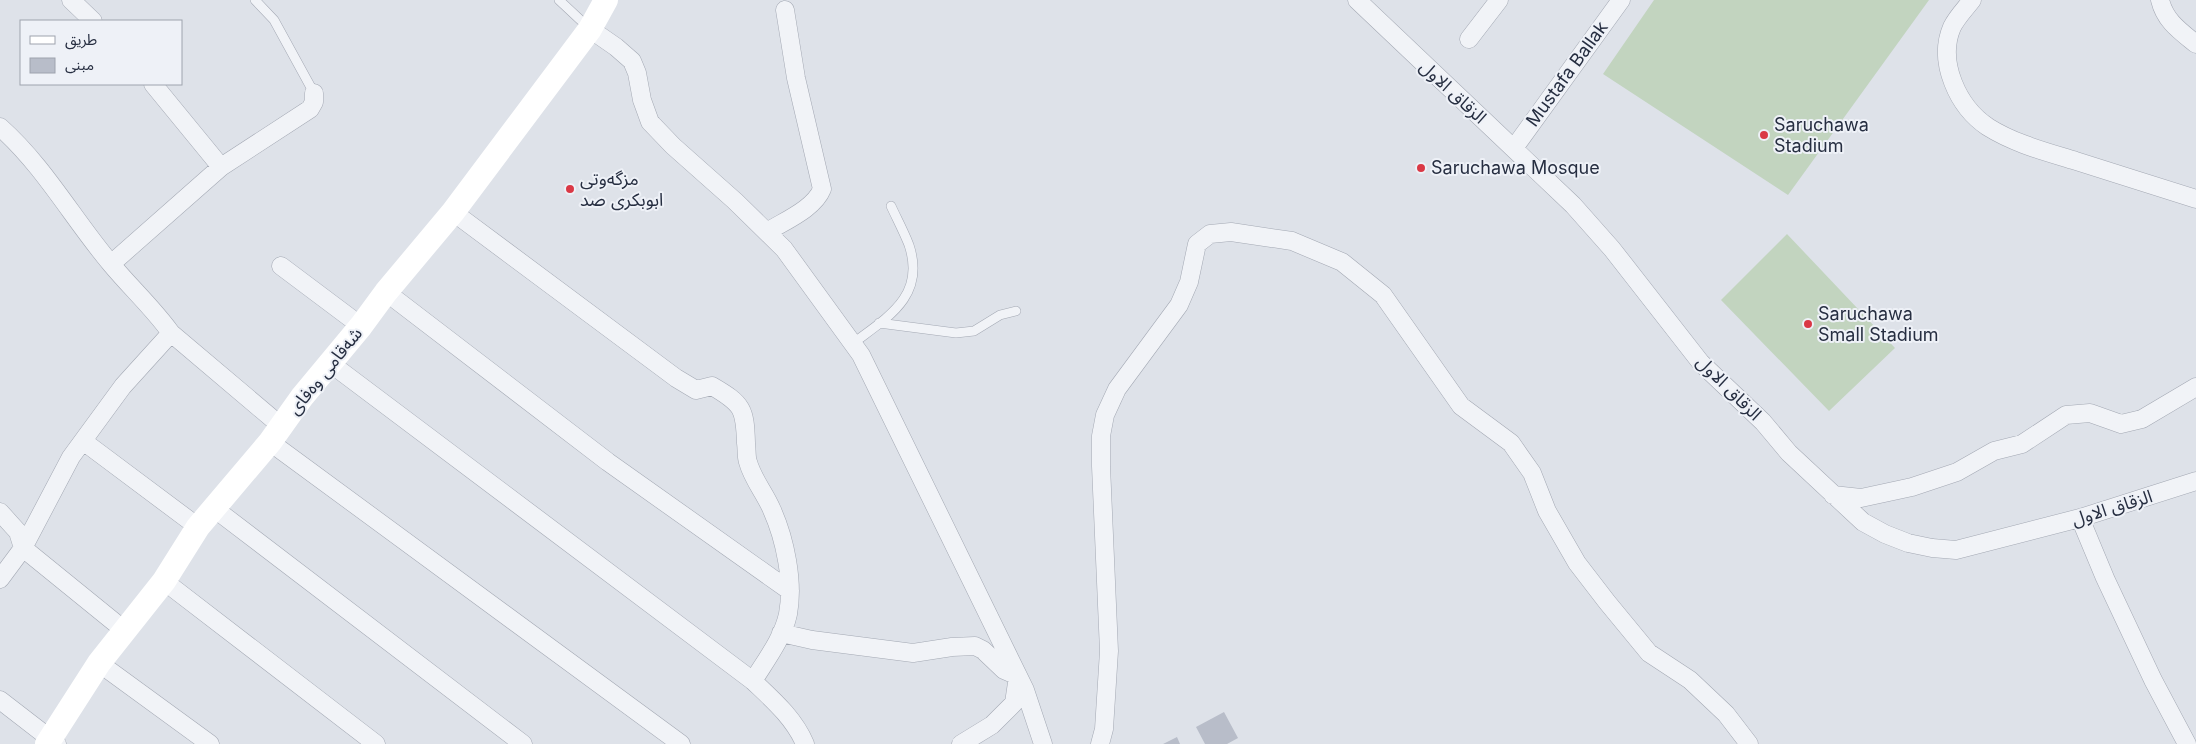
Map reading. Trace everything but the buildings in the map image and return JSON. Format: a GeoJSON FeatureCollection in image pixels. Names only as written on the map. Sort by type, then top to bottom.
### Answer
{"type":"FeatureCollection","features":[{"type":"Feature","properties":{"kind":"street"},"geometry":{"type":"LineString","coordinates":[[71,0],[92,20]]}},
{"type":"Feature","properties":{"kind":"street","name":"شەقامی وەفای"},"geometry":{"type":"LineString","coordinates":[[52,742],[99,663],[164,580],[198,527],[215,509],[386,292],[453,212],[590,29],[606,0]]}},
{"type":"Feature","properties":{"kind":"street","name":"الزقاق الاول"},"geometry":{"type":"LineString","coordinates":[[1356,0],[1553,184],[1593,226],[1701,364],[1763,422],[1789,453],[1864,522],[1885,534],[1908,543],[1956,550],[2080,518],[2196,481]]}},
{"type":"Feature","properties":{"kind":"street"},"geometry":{"type":"LineString","coordinates":[[1469,40],[1499,0]]}},
{"type":"Feature","properties":{"kind":"street","name":"Mustafa Ballak"},"geometry":{"type":"LineString","coordinates":[[1514,148],[1621,0]]}},
{"type":"Feature","properties":{"kind":"street"},"geometry":{"type":"LineString","coordinates":[[1972,0],[1956,19],[1948,38],[1947,59],[1954,86],[1974,116],[1989,127],[2027,146],[2196,199]]}},
{"type":"Feature","properties":{"kind":"street"},"geometry":{"type":"LineString","coordinates":[[2160,0],[2166,17],[2196,44]]}},
{"type":"Feature","properties":{"kind":"street"},"geometry":{"type":"LineString","coordinates":[[767,232],[803,209],[819,196],[822,189],[796,78],[785,10]]}},
{"type":"Feature","properties":{"kind":"street"},"geometry":{"type":"LineString","coordinates":[[590,29],[632,61],[650,122],[673,146],[735,201],[784,249],[861,356],[1025,690],[1043,744]]}},
{"type":"Feature","properties":{"kind":"street"},"geometry":{"type":"LineString","coordinates":[[154,85],[221,166]]}},
{"type":"Feature","properties":{"kind":"street"},"geometry":{"type":"LineString","coordinates":[[111,264],[221,166],[310,109],[314,102],[314,93]]}},
{"type":"Feature","properties":{"kind":"street"},"geometry":{"type":"LineString","coordinates":[[0,127],[10,136],[58,193],[111,264],[159,316],[171,333],[275,434],[681,744]]}},
{"type":"Feature","properties":{"kind":"street"},"geometry":{"type":"LineString","coordinates":[[453,212],[676,378],[696,390],[712,386],[726,394],[739,407],[746,420],[747,461],[756,483],[768,500],[782,534],[790,591],[788,615],[781,633],[753,681]]}},
{"type":"Feature","properties":{"kind":"street"},"geometry":{"type":"LineString","coordinates":[[1100,744],[1104,729],[1109,651],[1101,466],[1101,436],[1105,415],[1117,389],[1180,305],[1189,282],[1198,244],[1210,234],[1231,232],[1292,241],[1342,262],[1382,295],[1461,406],[1511,443],[1532,473],[1547,512],[1577,563],[1607,602],[1649,653],[1690,680],[1726,714],[1749,744]]}},
{"type":"Feature","properties":{"kind":"street"},"geometry":{"type":"LineString","coordinates":[[281,266],[361,326]]}},
{"type":"Feature","properties":{"kind":"street"},"geometry":{"type":"LineString","coordinates":[[386,292],[608,462],[790,591]]}},
{"type":"Feature","properties":{"kind":"street"},"geometry":{"type":"LineString","coordinates":[[0,580],[23,548],[71,457],[123,386],[171,333]]}},
{"type":"Feature","properties":{"kind":"street"},"geometry":{"type":"LineString","coordinates":[[330,364],[753,681],[786,713],[801,734],[805,744]]}},
{"type":"Feature","properties":{"kind":"street"},"geometry":{"type":"LineString","coordinates":[[1833,494],[1861,498],[1921,484],[1956,472],[1994,451],[2022,444],[2066,415],[2090,413],[2121,424],[2142,419],[2196,387]]}},
{"type":"Feature","properties":{"kind":"street"},"geometry":{"type":"LineString","coordinates":[[83,441],[198,527]]}},
{"type":"Feature","properties":{"kind":"street"},"geometry":{"type":"LineString","coordinates":[[215,509],[523,744]]}},
{"type":"Feature","properties":{"kind":"street"},"geometry":{"type":"LineString","coordinates":[[0,512],[18,532],[23,548],[124,630]]}},
{"type":"Feature","properties":{"kind":"street"},"geometry":{"type":"LineString","coordinates":[[2080,518],[2105,578],[2153,680],[2187,744]]}},
{"type":"Feature","properties":{"kind":"street"},"geometry":{"type":"LineString","coordinates":[[164,580],[376,744]]}},
{"type":"Feature","properties":{"kind":"street"},"geometry":{"type":"LineString","coordinates":[[781,633],[812,640],[913,653],[952,647],[976,646],[983,650],[1004,670],[1018,676]]}},
{"type":"Feature","properties":{"kind":"street"},"geometry":{"type":"LineString","coordinates":[[99,663],[210,744]]}},
{"type":"Feature","properties":{"kind":"street"},"geometry":{"type":"LineString","coordinates":[[961,744],[992,725],[1014,703],[1018,676]]}},
{"type":"Feature","properties":{"kind":"street"},"geometry":{"type":"LineString","coordinates":[[0,700],[52,742]]}},
{"type":"Feature","properties":{"kind":"lane"},"geometry":{"type":"LineString","coordinates":[[255,0],[274,20],[314,93]]}},
{"type":"Feature","properties":{"kind":"lane"},"geometry":{"type":"LineString","coordinates":[[559,0],[590,29]]}},
{"type":"Feature","properties":{"kind":"lane"},"geometry":{"type":"LineString","coordinates":[[852,344],[890,315],[908,294],[913,282],[914,270],[909,245],[891,206]]}},
{"type":"Feature","properties":{"kind":"lane"},"geometry":{"type":"LineString","coordinates":[[879,323],[956,333],[974,331],[1000,315],[1016,311]]}},
{"type":"Feature","properties":{"kind":"green space","name":"Saruchawa Stadium"},"geometry":{"type":"Polygon","coordinates":[[[1654,0],[1929,0],[1788,195],[1603,74],[1654,0]]]}},
{"type":"Feature","properties":{"kind":"green space","name":"Saruchawa Small Stadium"},"geometry":{"type":"Polygon","coordinates":[[[1787,234],[1895,348],[1829,411],[1721,300],[1787,234]]]}},
{"type":"Feature","properties":{"kind":"place","name":"Saruchawa Stadium"},"geometry":{"type":"Point","coordinates":[1764,135]}},
{"type":"Feature","properties":{"kind":"place","name":"Saruchawa Mosque"},"geometry":{"type":"Point","coordinates":[1421,168]}},
{"type":"Feature","properties":{"kind":"place","name":"مزگەوتی ابوبکری صد"},"geometry":{"type":"Point","coordinates":[570,189]}},
{"type":"Feature","properties":{"kind":"place","name":"Saruchawa Small Stadium"},"geometry":{"type":"Point","coordinates":[1808,324]}}]}
